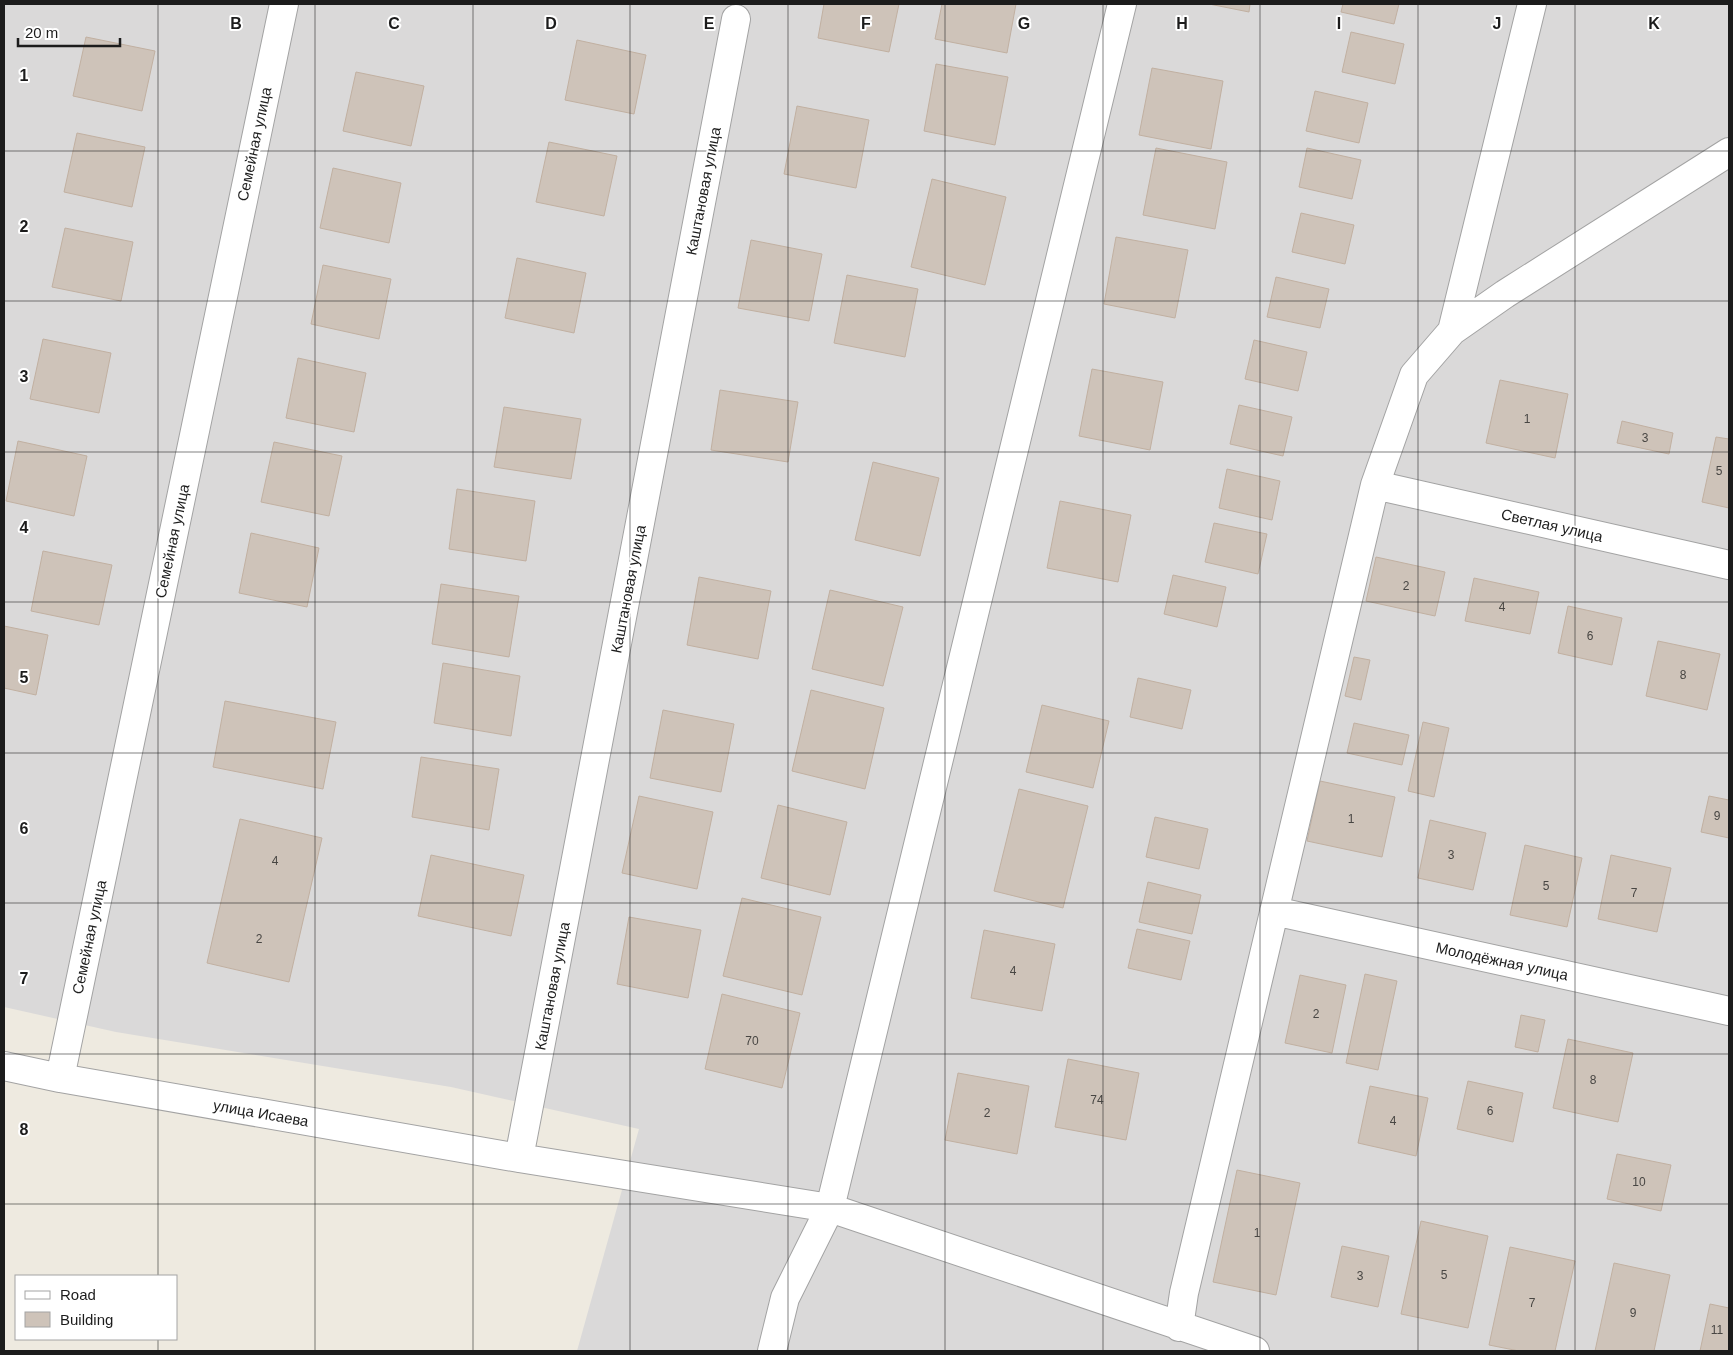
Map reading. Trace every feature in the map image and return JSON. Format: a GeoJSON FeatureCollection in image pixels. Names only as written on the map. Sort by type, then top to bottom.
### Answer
{"type":"FeatureCollection","features":[{"type":"Feature","properties":{"kind":"street","name":"Семейная улица"},"geometry":{"type":"LineString","coordinates":[[60,1078],[284,4]]}},
{"type":"Feature","properties":{"kind":"street"},"geometry":{"type":"LineString","coordinates":[[772,1351],[785,1298],[830,1208],[1122,4]]}},
{"type":"Feature","properties":{"kind":"street"},"geometry":{"type":"LineString","coordinates":[[1452,331],[1532,4]]}},
{"type":"Feature","properties":{"kind":"street","name":"Каштановая улица"},"geometry":{"type":"LineString","coordinates":[[519,1158],[736,19]]}},
{"type":"Feature","properties":{"kind":"street"},"geometry":{"type":"LineString","coordinates":[[1179,1327],[1184,1293],[1375,485],[1414,375],[1452,331],[1504,294],[1729,152]]}},
{"type":"Feature","properties":{"kind":"street","name":"Светлая улица"},"geometry":{"type":"LineString","coordinates":[[1375,485],[1729,565]]}},
{"type":"Feature","properties":{"kind":"street","name":"Молодёжная улица"},"geometry":{"type":"LineString","coordinates":[[1274,911],[1729,1011]]}},
{"type":"Feature","properties":{"kind":"street","name":"улица Исаева"},"geometry":{"type":"LineString","coordinates":[[4,1066],[60,1078],[519,1158],[830,1208],[1179,1327],[1211,1345],[1255,1351]]}},
{"type":"Feature","properties":{"kind":"shaded area"},"geometry":{"type":"Polygon","coordinates":[[[4,4],[1729,4],[1729,1351],[577,1351],[639,1129],[451,1087],[116,1032],[4,1007],[4,4]]]}},
{"type":"Feature","properties":{"kind":"building"},"geometry":{"type":"Polygon","coordinates":[[[824,4],[899,4],[889,52],[818,38],[824,4]]]}},
{"type":"Feature","properties":{"kind":"building"},"geometry":{"type":"Polygon","coordinates":[[[942,4],[1016,4],[1007,53],[935,39],[942,4]]]}},
{"type":"Feature","properties":{"kind":"building"},"geometry":{"type":"Polygon","coordinates":[[[1209,4],[1250,4],[1249,12],[1209,4]]]}},
{"type":"Feature","properties":{"kind":"building"},"geometry":{"type":"Polygon","coordinates":[[[1343,4],[1399,4],[1394,24],[1341,12],[1343,4]]]}},
{"type":"Feature","properties":{"kind":"building"},"geometry":{"type":"Polygon","coordinates":[[[1351,32],[1404,44],[1395,84],[1342,72],[1351,32]]]}},
{"type":"Feature","properties":{"kind":"building"},"geometry":{"type":"Polygon","coordinates":[[[86,37],[155,51],[142,111],[73,96],[86,37]]]}},
{"type":"Feature","properties":{"kind":"building"},"geometry":{"type":"Polygon","coordinates":[[[577,40],[646,55],[634,114],[565,100],[577,40]]]}},
{"type":"Feature","properties":{"kind":"building"},"geometry":{"type":"Polygon","coordinates":[[[936,64],[1008,77],[995,145],[924,131],[936,64]]]}},
{"type":"Feature","properties":{"kind":"building"},"geometry":{"type":"Polygon","coordinates":[[[1152,68],[1223,81],[1211,149],[1139,135],[1152,68]]]}},
{"type":"Feature","properties":{"kind":"building"},"geometry":{"type":"Polygon","coordinates":[[[356,72],[424,86],[411,146],[343,131],[356,72]]]}},
{"type":"Feature","properties":{"kind":"building"},"geometry":{"type":"Polygon","coordinates":[[[1315,91],[1368,103],[1359,143],[1306,131],[1315,91]]]}},
{"type":"Feature","properties":{"kind":"building"},"geometry":{"type":"Polygon","coordinates":[[[797,106],[869,120],[856,188],[784,174],[797,106]]]}},
{"type":"Feature","properties":{"kind":"building"},"geometry":{"type":"Polygon","coordinates":[[[77,133],[145,147],[132,207],[64,192],[77,133]]]}},
{"type":"Feature","properties":{"kind":"building"},"geometry":{"type":"Polygon","coordinates":[[[549,142],[617,156],[604,216],[536,202],[549,142]]]}},
{"type":"Feature","properties":{"kind":"building"},"geometry":{"type":"Polygon","coordinates":[[[1156,148],[1227,162],[1215,229],[1143,215],[1156,148]]]}},
{"type":"Feature","properties":{"kind":"building"},"geometry":{"type":"Polygon","coordinates":[[[1307,148],[1361,160],[1352,199],[1299,187],[1307,148]]]}},
{"type":"Feature","properties":{"kind":"building"},"geometry":{"type":"Polygon","coordinates":[[[333,168],[401,183],[389,243],[320,228],[333,168]]]}},
{"type":"Feature","properties":{"kind":"building"},"geometry":{"type":"Polygon","coordinates":[[[932,179],[1006,197],[985,285],[911,267],[932,179]]]}},
{"type":"Feature","properties":{"kind":"building"},"geometry":{"type":"Polygon","coordinates":[[[1301,213],[1354,225],[1345,264],[1292,252],[1301,213]]]}},
{"type":"Feature","properties":{"kind":"building"},"geometry":{"type":"Polygon","coordinates":[[[65,228],[133,242],[121,301],[52,287],[65,228]]]}},
{"type":"Feature","properties":{"kind":"building"},"geometry":{"type":"Polygon","coordinates":[[[1116,237],[1188,250],[1175,318],[1104,304],[1116,237]]]}},
{"type":"Feature","properties":{"kind":"building"},"geometry":{"type":"Polygon","coordinates":[[[751,240],[822,254],[809,321],[738,308],[751,240]]]}},
{"type":"Feature","properties":{"kind":"building"},"geometry":{"type":"Polygon","coordinates":[[[517,258],[586,273],[574,333],[505,318],[517,258]]]}},
{"type":"Feature","properties":{"kind":"building"},"geometry":{"type":"Polygon","coordinates":[[[323,265],[391,279],[379,339],[311,324],[323,265]]]}},
{"type":"Feature","properties":{"kind":"building"},"geometry":{"type":"Polygon","coordinates":[[[847,275],[918,289],[905,357],[834,343],[847,275]]]}},
{"type":"Feature","properties":{"kind":"building"},"geometry":{"type":"Polygon","coordinates":[[[1276,277],[1329,289],[1320,328],[1267,317],[1276,277]]]}},
{"type":"Feature","properties":{"kind":"building"},"geometry":{"type":"Polygon","coordinates":[[[43,339],[111,353],[99,413],[30,399],[43,339]]]}},
{"type":"Feature","properties":{"kind":"building"},"geometry":{"type":"Polygon","coordinates":[[[1254,340],[1307,352],[1298,391],[1245,379],[1254,340]]]}},
{"type":"Feature","properties":{"kind":"building"},"geometry":{"type":"Polygon","coordinates":[[[298,358],[366,373],[354,432],[286,418],[298,358]]]}},
{"type":"Feature","properties":{"kind":"building"},"geometry":{"type":"Polygon","coordinates":[[[1092,369],[1163,382],[1150,450],[1079,436],[1092,369]]]}},
{"type":"Feature","properties":{"kind":"building"},"geometry":{"type":"Polygon","coordinates":[[[1500,380],[1568,394],[1555,458],[1486,443],[1500,380]]]}},
{"type":"Feature","properties":{"kind":"building"},"geometry":{"type":"Polygon","coordinates":[[[720,390],[798,402],[788,462],[711,450],[720,390]]]}},
{"type":"Feature","properties":{"kind":"building"},"geometry":{"type":"Polygon","coordinates":[[[1239,405],[1292,417],[1283,456],[1230,444],[1239,405]]]}},
{"type":"Feature","properties":{"kind":"building"},"geometry":{"type":"Polygon","coordinates":[[[504,407],[581,419],[571,479],[494,467],[504,407]]]}},
{"type":"Feature","properties":{"kind":"building"},"geometry":{"type":"Polygon","coordinates":[[[1622,421],[1673,433],[1669,454],[1617,443],[1622,421]]]}},
{"type":"Feature","properties":{"kind":"building"},"geometry":{"type":"Polygon","coordinates":[[[1716,437],[1729,439],[1729,508],[1702,502],[1716,437]]]}},
{"type":"Feature","properties":{"kind":"building"},"geometry":{"type":"Polygon","coordinates":[[[18,441],[87,456],[74,516],[6,501],[18,441]]]}},
{"type":"Feature","properties":{"kind":"building"},"geometry":{"type":"Polygon","coordinates":[[[274,442],[342,456],[329,516],[261,502],[274,442]]]}},
{"type":"Feature","properties":{"kind":"building"},"geometry":{"type":"Polygon","coordinates":[[[873,462],[939,478],[920,556],[855,540],[873,462]]]}},
{"type":"Feature","properties":{"kind":"building"},"geometry":{"type":"Polygon","coordinates":[[[1227,469],[1280,481],[1272,520],[1219,508],[1227,469]]]}},
{"type":"Feature","properties":{"kind":"building"},"geometry":{"type":"Polygon","coordinates":[[[457,489],[535,501],[526,561],[449,549],[457,489]]]}},
{"type":"Feature","properties":{"kind":"building"},"geometry":{"type":"Polygon","coordinates":[[[1060,501],[1131,515],[1118,582],[1047,568],[1060,501]]]}},
{"type":"Feature","properties":{"kind":"building"},"geometry":{"type":"Polygon","coordinates":[[[1214,523],[1267,534],[1258,574],[1205,562],[1214,523]]]}},
{"type":"Feature","properties":{"kind":"building"},"geometry":{"type":"Polygon","coordinates":[[[251,533],[319,548],[307,607],[239,593],[251,533]]]}},
{"type":"Feature","properties":{"kind":"building"},"geometry":{"type":"Polygon","coordinates":[[[43,551],[112,565],[99,625],[31,611],[43,551]]]}},
{"type":"Feature","properties":{"kind":"building"},"geometry":{"type":"Polygon","coordinates":[[[1376,557],[1445,572],[1435,616],[1366,601],[1376,557]]]}},
{"type":"Feature","properties":{"kind":"building"},"geometry":{"type":"Polygon","coordinates":[[[1173,575],[1226,587],[1217,627],[1164,614],[1173,575]]]}},
{"type":"Feature","properties":{"kind":"building"},"geometry":{"type":"Polygon","coordinates":[[[699,577],[771,591],[758,659],[687,645],[699,577]]]}},
{"type":"Feature","properties":{"kind":"building"},"geometry":{"type":"Polygon","coordinates":[[[1474,578],[1539,592],[1530,634],[1465,621],[1474,578]]]}},
{"type":"Feature","properties":{"kind":"building"},"geometry":{"type":"Polygon","coordinates":[[[441,584],[519,596],[509,657],[432,644],[441,584]]]}},
{"type":"Feature","properties":{"kind":"building"},"geometry":{"type":"Polygon","coordinates":[[[830,590],[903,607],[883,686],[812,669],[830,590]]]}},
{"type":"Feature","properties":{"kind":"building"},"geometry":{"type":"Polygon","coordinates":[[[1568,606],[1622,618],[1612,665],[1558,653],[1568,606]]]}},
{"type":"Feature","properties":{"kind":"building"},"geometry":{"type":"Polygon","coordinates":[[[4,626],[48,635],[36,695],[4,688],[4,626]]]}},
{"type":"Feature","properties":{"kind":"building"},"geometry":{"type":"Polygon","coordinates":[[[1658,641],[1720,654],[1707,710],[1646,696],[1658,641]]]}},
{"type":"Feature","properties":{"kind":"building"},"geometry":{"type":"Polygon","coordinates":[[[1354,657],[1370,660],[1361,700],[1345,696],[1354,657]]]}},
{"type":"Feature","properties":{"kind":"building"},"geometry":{"type":"Polygon","coordinates":[[[443,663],[520,676],[511,736],[434,723],[443,663]]]}},
{"type":"Feature","properties":{"kind":"building"},"geometry":{"type":"Polygon","coordinates":[[[1138,678],[1191,690],[1182,729],[1130,717],[1138,678]]]}},
{"type":"Feature","properties":{"kind":"building"},"geometry":{"type":"Polygon","coordinates":[[[811,690],[884,708],[865,789],[792,771],[811,690]]]}},
{"type":"Feature","properties":{"kind":"building"},"geometry":{"type":"Polygon","coordinates":[[[225,701],[336,722],[323,789],[213,767],[225,701]]]}},
{"type":"Feature","properties":{"kind":"building"},"geometry":{"type":"Polygon","coordinates":[[[1042,705],[1109,721],[1093,788],[1026,772],[1042,705]]]}},
{"type":"Feature","properties":{"kind":"building"},"geometry":{"type":"Polygon","coordinates":[[[663,710],[734,724],[721,792],[650,778],[663,710]]]}},
{"type":"Feature","properties":{"kind":"building"},"geometry":{"type":"Polygon","coordinates":[[[1423,722],[1449,728],[1434,797],[1408,791],[1423,722]]]}},
{"type":"Feature","properties":{"kind":"building"},"geometry":{"type":"Polygon","coordinates":[[[1354,723],[1409,735],[1402,765],[1347,753],[1354,723]]]}},
{"type":"Feature","properties":{"kind":"building"},"geometry":{"type":"Polygon","coordinates":[[[421,757],[499,769],[489,830],[412,817],[421,757]]]}},
{"type":"Feature","properties":{"kind":"building"},"geometry":{"type":"Polygon","coordinates":[[[1320,781],[1395,797],[1382,857],[1307,841],[1320,781]]]}},
{"type":"Feature","properties":{"kind":"building"},"geometry":{"type":"Polygon","coordinates":[[[1019,789],[1088,806],[1063,908],[994,891],[1019,789]]]}},
{"type":"Feature","properties":{"kind":"building"},"geometry":{"type":"Polygon","coordinates":[[[639,796],[713,812],[697,889],[622,873],[639,796]]]}},
{"type":"Feature","properties":{"kind":"building"},"geometry":{"type":"Polygon","coordinates":[[[1709,796],[1729,800],[1729,838],[1701,832],[1709,796]]]}},
{"type":"Feature","properties":{"kind":"building"},"geometry":{"type":"Polygon","coordinates":[[[778,805],[847,822],[830,895],[761,878],[778,805]]]}},
{"type":"Feature","properties":{"kind":"building"},"geometry":{"type":"Polygon","coordinates":[[[1155,817],[1208,829],[1199,869],[1146,857],[1155,817]]]}},
{"type":"Feature","properties":{"kind":"building"},"geometry":{"type":"Polygon","coordinates":[[[240,819],[322,838],[289,982],[207,963],[240,819]]]}},
{"type":"Feature","properties":{"kind":"building"},"geometry":{"type":"Polygon","coordinates":[[[1430,820],[1486,833],[1473,890],[1418,878],[1430,820]]]}},
{"type":"Feature","properties":{"kind":"building"},"geometry":{"type":"Polygon","coordinates":[[[1525,845],[1582,858],[1567,927],[1510,915],[1525,845]]]}},
{"type":"Feature","properties":{"kind":"building"},"geometry":{"type":"Polygon","coordinates":[[[431,855],[524,875],[511,936],[418,916],[431,855]]]}},
{"type":"Feature","properties":{"kind":"building"},"geometry":{"type":"Polygon","coordinates":[[[1611,855],[1671,868],[1657,932],[1598,919],[1611,855]]]}},
{"type":"Feature","properties":{"kind":"building"},"geometry":{"type":"Polygon","coordinates":[[[1148,882],[1201,895],[1192,934],[1139,922],[1148,882]]]}},
{"type":"Feature","properties":{"kind":"building"},"geometry":{"type":"Polygon","coordinates":[[[742,898],[821,917],[802,995],[723,976],[742,898]]]}},
{"type":"Feature","properties":{"kind":"building"},"geometry":{"type":"Polygon","coordinates":[[[629,917],[701,930],[688,998],[617,984],[629,917]]]}},
{"type":"Feature","properties":{"kind":"building"},"geometry":{"type":"Polygon","coordinates":[[[1137,929],[1190,941],[1181,980],[1128,968],[1137,929]]]}},
{"type":"Feature","properties":{"kind":"building"},"geometry":{"type":"Polygon","coordinates":[[[984,930],[1055,944],[1042,1011],[971,998],[984,930]]]}},
{"type":"Feature","properties":{"kind":"building"},"geometry":{"type":"Polygon","coordinates":[[[1365,974],[1397,981],[1378,1070],[1346,1063],[1365,974]]]}},
{"type":"Feature","properties":{"kind":"building"},"geometry":{"type":"Polygon","coordinates":[[[1300,975],[1346,985],[1332,1053],[1285,1043],[1300,975]]]}},
{"type":"Feature","properties":{"kind":"building"},"geometry":{"type":"Polygon","coordinates":[[[722,994],[800,1013],[782,1088],[705,1069],[722,994]]]}},
{"type":"Feature","properties":{"kind":"building"},"geometry":{"type":"Polygon","coordinates":[[[1521,1015],[1545,1020],[1538,1052],[1515,1047],[1521,1015]]]}},
{"type":"Feature","properties":{"kind":"building"},"geometry":{"type":"Polygon","coordinates":[[[1568,1039],[1633,1053],[1618,1122],[1553,1108],[1568,1039]]]}},
{"type":"Feature","properties":{"kind":"building"},"geometry":{"type":"Polygon","coordinates":[[[1068,1059],[1139,1073],[1126,1140],[1055,1127],[1068,1059]]]}},
{"type":"Feature","properties":{"kind":"building"},"geometry":{"type":"Polygon","coordinates":[[[958,1073],[1029,1086],[1017,1154],[945,1140],[958,1073]]]}},
{"type":"Feature","properties":{"kind":"building"},"geometry":{"type":"Polygon","coordinates":[[[1468,1081],[1523,1093],[1513,1142],[1457,1129],[1468,1081]]]}},
{"type":"Feature","properties":{"kind":"building"},"geometry":{"type":"Polygon","coordinates":[[[1370,1086],[1428,1098],[1416,1156],[1358,1143],[1370,1086]]]}},
{"type":"Feature","properties":{"kind":"building"},"geometry":{"type":"Polygon","coordinates":[[[1617,1154],[1671,1165],[1661,1211],[1607,1199],[1617,1154]]]}},
{"type":"Feature","properties":{"kind":"building"},"geometry":{"type":"Polygon","coordinates":[[[1237,1170],[1300,1183],[1276,1295],[1213,1282],[1237,1170]]]}},
{"type":"Feature","properties":{"kind":"building"},"geometry":{"type":"Polygon","coordinates":[[[1421,1221],[1488,1236],[1468,1328],[1401,1314],[1421,1221]]]}},
{"type":"Feature","properties":{"kind":"building"},"geometry":{"type":"Polygon","coordinates":[[[1342,1246],[1389,1256],[1378,1307],[1331,1297],[1342,1246]]]}},
{"type":"Feature","properties":{"kind":"building"},"geometry":{"type":"Polygon","coordinates":[[[1510,1247],[1575,1261],[1555,1351],[1519,1351],[1489,1345],[1510,1247]]]}},
{"type":"Feature","properties":{"kind":"building"},"geometry":{"type":"Polygon","coordinates":[[[1614,1263],[1670,1275],[1654,1351],[1595,1351],[1614,1263]]]}},
{"type":"Feature","properties":{"kind":"building"},"geometry":{"type":"Polygon","coordinates":[[[1710,1304],[1729,1308],[1729,1351],[1700,1351],[1710,1304]]]}}]}
